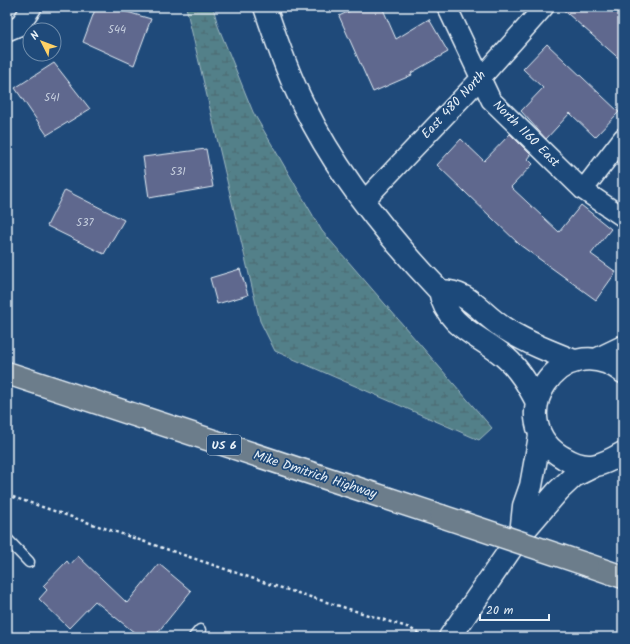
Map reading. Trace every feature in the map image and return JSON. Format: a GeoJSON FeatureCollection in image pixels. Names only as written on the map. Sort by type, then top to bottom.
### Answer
{"type":"FeatureCollection","features":[{"type":"Feature","properties":{"kind":"highway","name":"Mike Dmitrich Highway"},"geometry":{"type":"LineString","coordinates":[[7,373],[623,577]]}},
{"type":"Feature","properties":{"kind":"main road"},"geometry":{"type":"LineString","coordinates":[[265,7],[303,105],[327,148],[363,202],[403,253],[440,291],[442,302],[457,323],[506,358],[523,376],[537,402]]}},
{"type":"Feature","properties":{"kind":"main road"},"geometry":{"type":"LineString","coordinates":[[440,291],[452,291],[464,296],[507,330],[574,361]]}},
{"type":"Feature","properties":{"kind":"main road"},"geometry":{"type":"LineString","coordinates":[[520,534],[524,506],[531,486],[540,436],[537,420],[537,402],[543,385],[556,371],[574,361],[598,359],[623,347]]}},
{"type":"Feature","properties":{"kind":"main road"},"geometry":{"type":"LineString","coordinates":[[598,359],[615,365],[623,372]]}},
{"type":"Feature","properties":{"kind":"main road"},"geometry":{"type":"LineString","coordinates":[[540,436],[550,449],[559,456],[571,462],[592,467]]}},
{"type":"Feature","properties":{"kind":"main road"},"geometry":{"type":"LineString","coordinates":[[450,637],[520,534],[558,490],[574,476],[592,467],[606,463],[623,453]]}},
{"type":"Feature","properties":{"kind":"street"},"geometry":{"type":"LineString","coordinates":[[13,29],[32,7]]}},
{"type":"Feature","properties":{"kind":"street","name":"North 1160 East"},"geometry":{"type":"LineString","coordinates":[[447,7],[491,100],[583,190],[623,217]]}},
{"type":"Feature","properties":{"kind":"street","name":"East 480 North"},"geometry":{"type":"LineString","coordinates":[[363,202],[480,79],[544,7]]}},
{"type":"Feature","properties":{"kind":"street"},"geometry":{"type":"LineString","coordinates":[[583,190],[623,138]]}},
{"type":"Feature","properties":{"kind":"lane"},"geometry":{"type":"LineString","coordinates":[[7,539],[29,562]]}},
{"type":"Feature","properties":{"kind":"path"},"geometry":{"type":"LineString","coordinates":[[7,495],[272,585],[410,628],[423,637]]}},
{"type":"Feature","properties":{"kind":"green space"},"geometry":{"type":"Polygon","coordinates":[[[186,7],[213,7],[218,26],[253,112],[322,231],[492,428],[479,440],[275,351],[260,321],[186,7]]]}},
{"type":"Feature","properties":{"kind":"building"},"geometry":{"type":"Polygon","coordinates":[[[96,7],[110,7],[151,19],[134,65],[83,42],[96,7]]]}},
{"type":"Feature","properties":{"kind":"building"},"geometry":{"type":"Polygon","coordinates":[[[358,7],[382,7],[396,39],[429,19],[448,52],[411,73],[412,75],[373,92],[339,16],[358,7]]]}},
{"type":"Feature","properties":{"kind":"building"},"geometry":{"type":"Polygon","coordinates":[[[560,7],[614,7],[623,15],[623,62],[560,7]]]}},
{"type":"Feature","properties":{"kind":"building"},"geometry":{"type":"Polygon","coordinates":[[[547,44],[619,112],[595,137],[570,113],[546,139],[521,111],[543,88],[523,69],[547,44]]]}},
{"type":"Feature","properties":{"kind":"building"},"geometry":{"type":"Polygon","coordinates":[[[54,63],[90,109],[47,135],[15,88],[54,63]]]}},
{"type":"Feature","properties":{"kind":"building"},"geometry":{"type":"Polygon","coordinates":[[[510,134],[531,155],[528,159],[533,164],[511,187],[559,232],[581,205],[611,229],[591,254],[616,272],[596,300],[520,245],[437,165],[461,139],[484,161],[510,134]]]}},
{"type":"Feature","properties":{"kind":"building"},"geometry":{"type":"Polygon","coordinates":[[[206,149],[213,187],[149,198],[143,157],[206,149]]]}},
{"type":"Feature","properties":{"kind":"building"},"geometry":{"type":"Polygon","coordinates":[[[65,190],[124,220],[104,254],[47,226],[65,190]]]}},
{"type":"Feature","properties":{"kind":"building"},"geometry":{"type":"Polygon","coordinates":[[[240,269],[248,295],[217,304],[210,278],[240,269]]]}},
{"type":"Feature","properties":{"kind":"building"},"geometry":{"type":"Polygon","coordinates":[[[78,556],[127,603],[159,564],[191,591],[154,637],[140,637],[95,601],[69,628],[39,599],[47,590],[43,586],[67,561],[70,565],[78,556]]]}}]}
